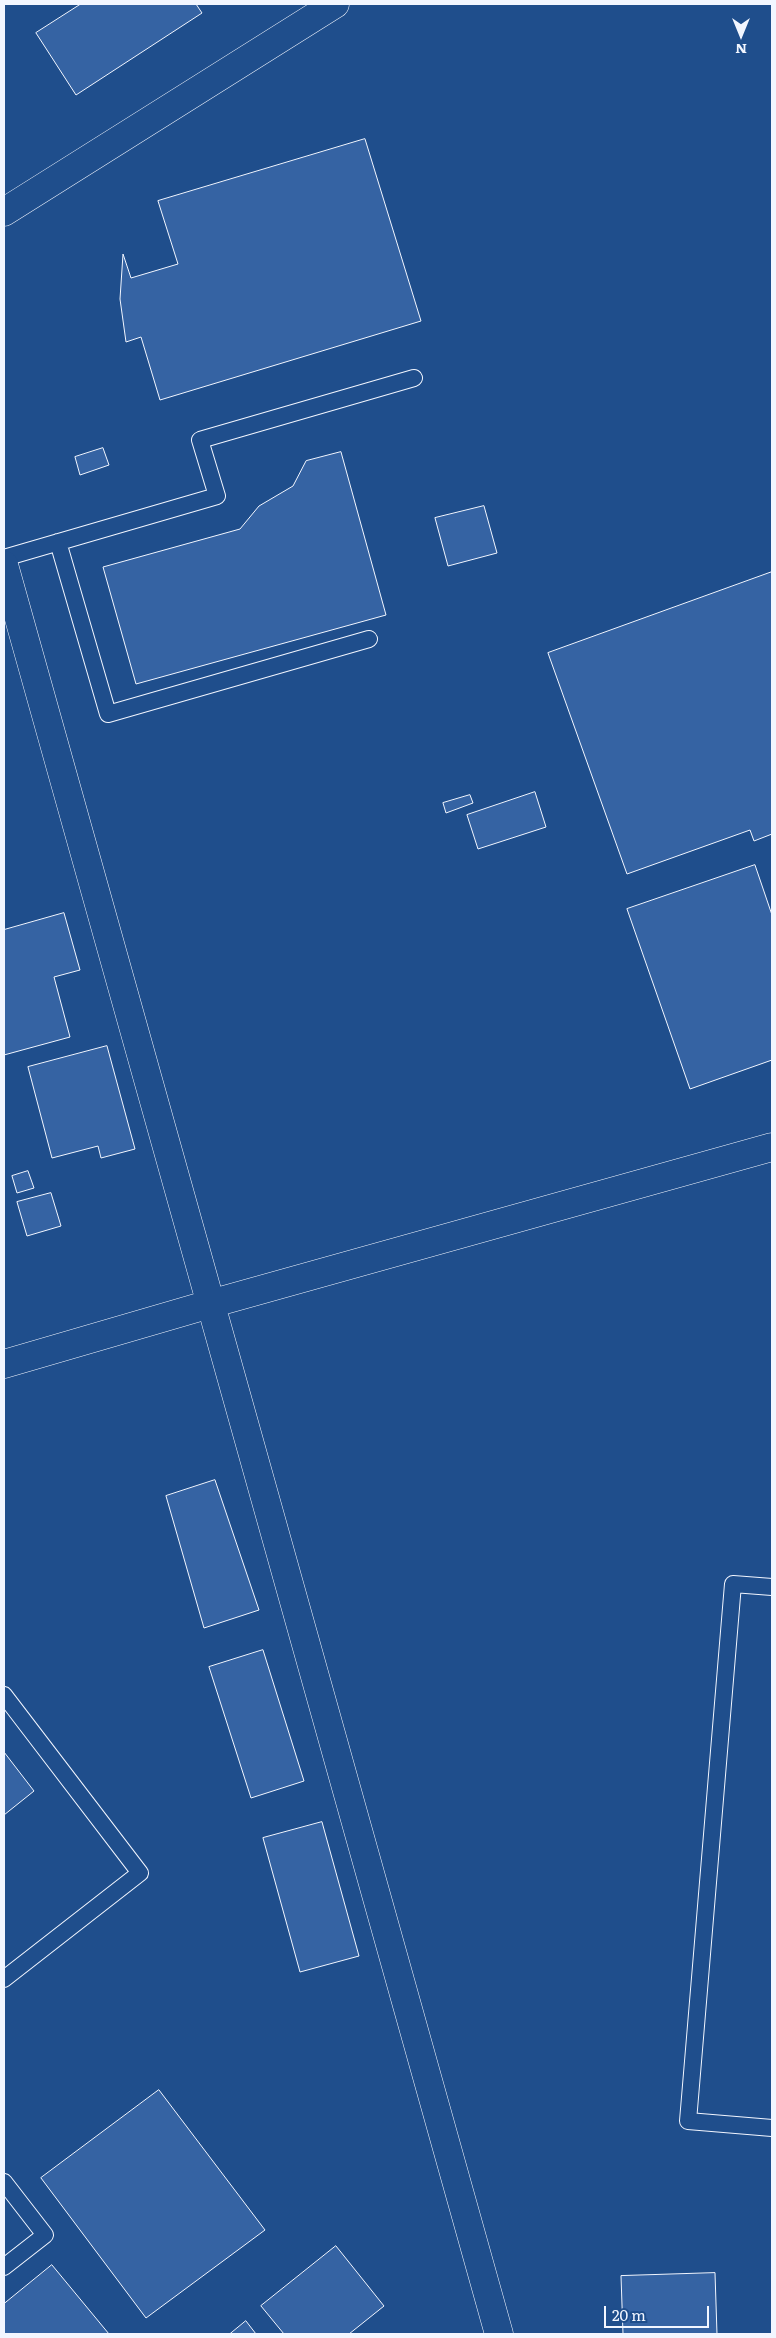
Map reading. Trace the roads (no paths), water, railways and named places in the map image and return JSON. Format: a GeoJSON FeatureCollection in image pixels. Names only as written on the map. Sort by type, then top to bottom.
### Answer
{"type":"FeatureCollection","features":[{"type":"Feature","properties":{"kind":"street"},"geometry":{"type":"LineString","coordinates":[[4,212],[329,5]]}},
{"type":"Feature","properties":{"kind":"street"},"geometry":{"type":"LineString","coordinates":[[4,565],[499,2334]]}},
{"type":"Feature","properties":{"kind":"street"},"geometry":{"type":"LineString","coordinates":[[4,1364],[772,1146]]}},
{"type":"Feature","properties":{"kind":"lane"},"geometry":{"type":"LineString","coordinates":[[4,558],[217,496],[200,440],[414,378]]}},
{"type":"Feature","properties":{"kind":"lane"},"geometry":{"type":"LineString","coordinates":[[58,542],[108,714],[369,639]]}},
{"type":"Feature","properties":{"kind":"lane"},"geometry":{"type":"LineString","coordinates":[[772,1587],[733,1584],[688,2120],[772,2128]]}},
{"type":"Feature","properties":{"kind":"lane"},"geometry":{"type":"LineString","coordinates":[[4,1696],[140,1873],[4,1979]]}},
{"type":"Feature","properties":{"kind":"lane"},"geometry":{"type":"LineString","coordinates":[[4,2182],[45,2235],[4,2267]]}}]}
